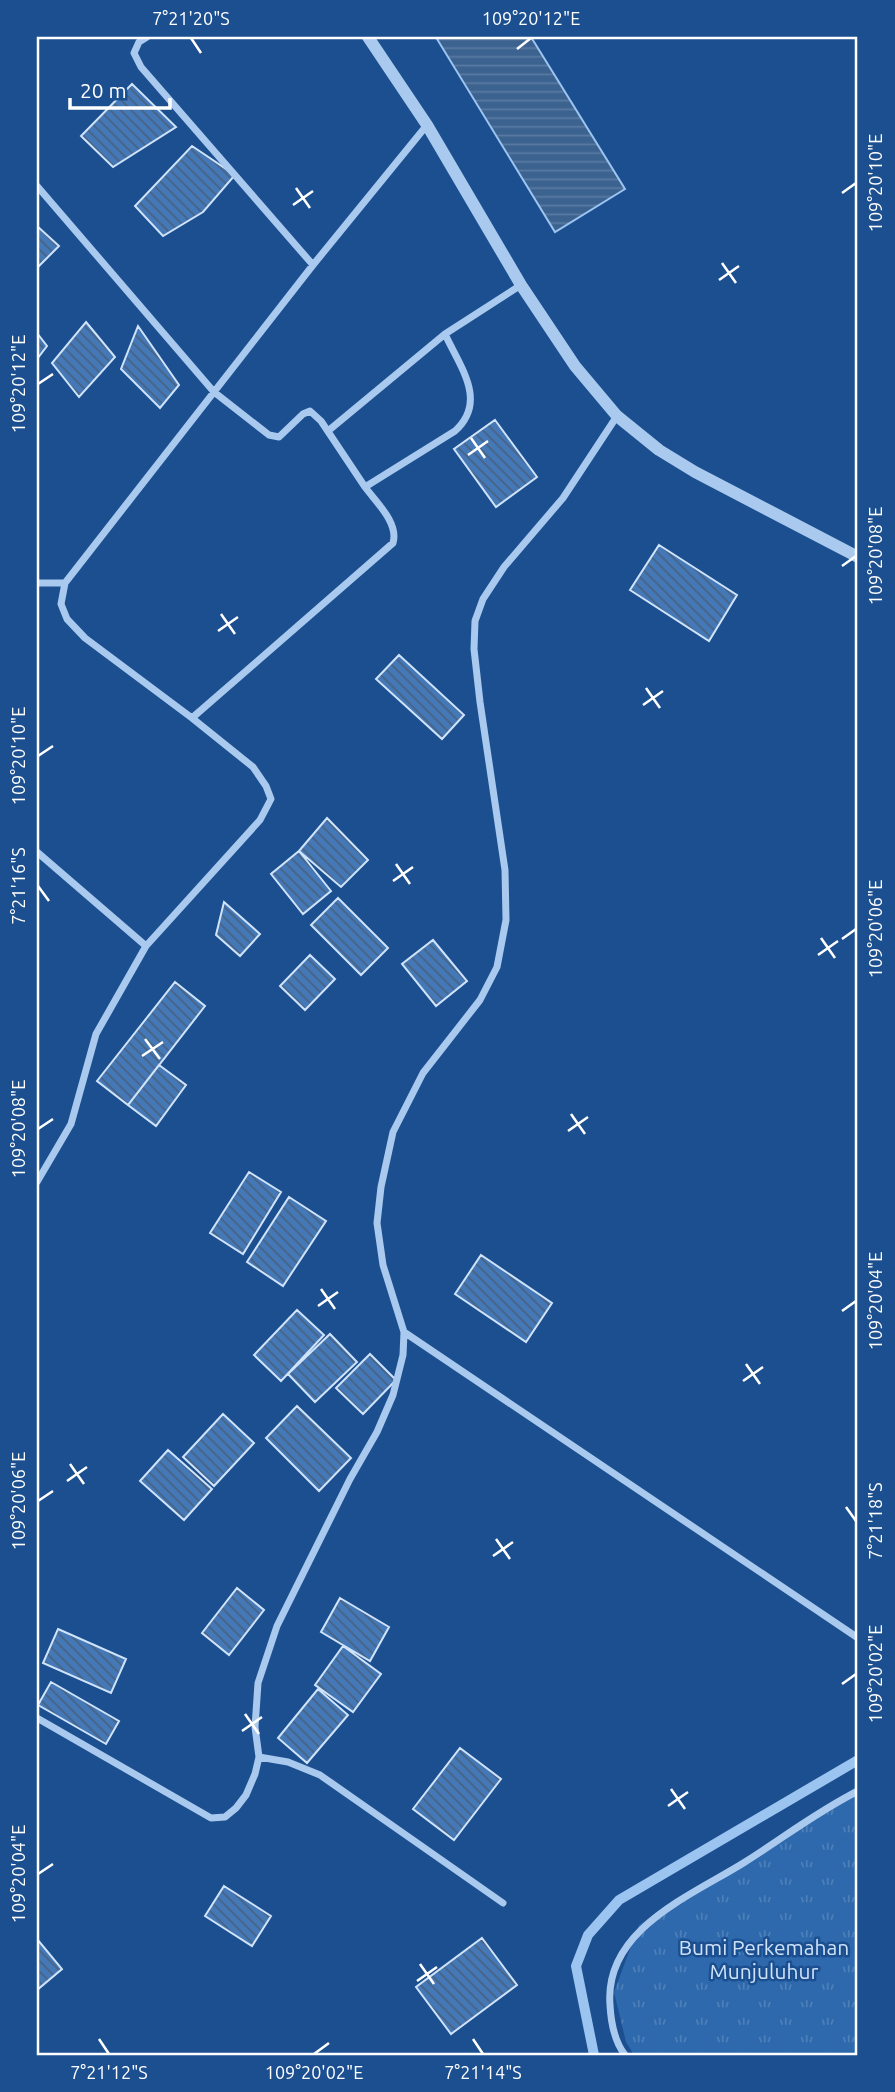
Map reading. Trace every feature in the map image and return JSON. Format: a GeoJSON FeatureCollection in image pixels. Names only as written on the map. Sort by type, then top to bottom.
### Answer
{"type":"FeatureCollection","features":[{"type":"Feature","properties":{"kind":"street"},"geometry":{"type":"LineString","coordinates":[[147,37],[139,42],[134,53],[141,67],[313,265]]}},
{"type":"Feature","properties":{"kind":"street"},"geometry":{"type":"LineString","coordinates":[[368,37],[427,125],[521,285],[575,366],[617,416],[659,450],[695,472],[858,557]]}},
{"type":"Feature","properties":{"kind":"street"},"geometry":{"type":"LineString","coordinates":[[37,1182],[71,1124],[96,1034],[146,946],[260,820],[271,799],[266,786],[253,768],[192,718],[85,638],[67,619],[61,604],[65,583],[313,265],[427,125]]}},
{"type":"Feature","properties":{"kind":"street"},"geometry":{"type":"LineString","coordinates":[[37,186],[214,392],[269,435],[279,437],[303,414],[310,411],[328,431],[396,534],[393,543],[192,718]]}},
{"type":"Feature","properties":{"kind":"street"},"geometry":{"type":"LineString","coordinates":[[328,431],[446,334],[521,285]]}},
{"type":"Feature","properties":{"kind":"street"},"geometry":{"type":"LineString","coordinates":[[365,487],[455,431],[470,414],[472,393],[446,334]]}},
{"type":"Feature","properties":{"kind":"street"},"geometry":{"type":"LineString","coordinates":[[37,1718],[211,1818],[225,1816],[236,1808],[246,1794],[259,1757],[255,1727],[258,1683],[277,1626],[388,1407],[403,1355],[404,1332],[383,1265],[377,1223],[381,1187],[393,1132],[423,1073],[480,1000],[497,967],[506,920],[505,870],[474,649],[475,621],[483,599],[504,567],[563,498],[617,416]]}},
{"type":"Feature","properties":{"kind":"street"},"geometry":{"type":"LineString","coordinates":[[37,583],[65,583]]}},
{"type":"Feature","properties":{"kind":"street"},"geometry":{"type":"LineString","coordinates":[[37,852],[146,946]]}},
{"type":"Feature","properties":{"kind":"street"},"geometry":{"type":"LineString","coordinates":[[404,1332],[858,1638]]}},
{"type":"Feature","properties":{"kind":"street"},"geometry":{"type":"LineString","coordinates":[[259,1757],[288,1762],[320,1775],[503,1903]]}},
{"type":"Feature","properties":{"kind":"street"},"geometry":{"type":"LineString","coordinates":[[625,2055],[611,2025],[609,1999],[619,1956],[632,1938],[672,1906],[746,1861],[826,1807],[858,1791]]}},
{"type":"Feature","properties":{"kind":"green space","name":"Bumi Perkemahan Munjuluhur"},"geometry":{"type":"Polygon","coordinates":[[[858,1785],[858,2055],[634,2055],[626,2042],[614,1992],[639,1925],[808,1822],[858,1785]]]}},
{"type":"Feature","properties":{"kind":"shaded area"},"geometry":{"type":"Polygon","coordinates":[[[531,37],[625,189],[555,232],[437,39],[531,37]]]}},
{"type":"Feature","properties":{"kind":"building"},"geometry":{"type":"Polygon","coordinates":[[[132,84],[176,127],[113,167],[81,136],[132,84]]]}},
{"type":"Feature","properties":{"kind":"building"},"geometry":{"type":"Polygon","coordinates":[[[192,146],[235,175],[203,212],[163,236],[135,206],[192,146]]]}},
{"type":"Feature","properties":{"kind":"building"},"geometry":{"type":"Polygon","coordinates":[[[37,226],[59,246],[37,268],[37,226]]]}},
{"type":"Feature","properties":{"kind":"building"},"geometry":{"type":"Polygon","coordinates":[[[86,322],[115,357],[79,397],[52,363],[86,322]]]}},
{"type":"Feature","properties":{"kind":"building"},"geometry":{"type":"Polygon","coordinates":[[[138,326],[179,385],[160,408],[121,369],[138,326]]]}},
{"type":"Feature","properties":{"kind":"building"},"geometry":{"type":"Polygon","coordinates":[[[37,333],[47,346],[37,359],[37,333]]]}},
{"type":"Feature","properties":{"kind":"building"},"geometry":{"type":"Polygon","coordinates":[[[495,420],[537,477],[496,507],[454,449],[495,420]]]}},
{"type":"Feature","properties":{"kind":"building"},"geometry":{"type":"Polygon","coordinates":[[[659,545],[737,595],[709,641],[630,590],[659,545]]]}},
{"type":"Feature","properties":{"kind":"building"},"geometry":{"type":"Polygon","coordinates":[[[399,655],[464,715],[442,739],[376,679],[399,655]]]}},
{"type":"Feature","properties":{"kind":"building"},"geometry":{"type":"Polygon","coordinates":[[[327,818],[368,860],[341,887],[299,851],[327,818]]]}},
{"type":"Feature","properties":{"kind":"building"},"geometry":{"type":"Polygon","coordinates":[[[299,851],[331,891],[303,914],[271,874],[299,851]]]}},
{"type":"Feature","properties":{"kind":"building"},"geometry":{"type":"Polygon","coordinates":[[[338,898],[388,948],[361,975],[311,925],[338,898]]]}},
{"type":"Feature","properties":{"kind":"building"},"geometry":{"type":"Polygon","coordinates":[[[224,902],[260,934],[240,956],[216,935],[224,902]]]}},
{"type":"Feature","properties":{"kind":"building"},"geometry":{"type":"Polygon","coordinates":[[[433,940],[467,981],[436,1006],[402,964],[433,940]]]}},
{"type":"Feature","properties":{"kind":"building"},"geometry":{"type":"Polygon","coordinates":[[[310,955],[335,979],[305,1010],[280,986],[310,955]]]}},
{"type":"Feature","properties":{"kind":"building"},"geometry":{"type":"Polygon","coordinates":[[[175,982],[205,1006],[128,1105],[97,1081],[175,982]]]}},
{"type":"Feature","properties":{"kind":"building"},"geometry":{"type":"Polygon","coordinates":[[[159,1065],[186,1085],[156,1126],[128,1105],[159,1065]]]}},
{"type":"Feature","properties":{"kind":"building"},"geometry":{"type":"Polygon","coordinates":[[[249,1172],[281,1192],[243,1254],[210,1233],[249,1172]]]}},
{"type":"Feature","properties":{"kind":"building"},"geometry":{"type":"Polygon","coordinates":[[[289,1197],[326,1221],[283,1286],[247,1262],[289,1197]]]}},
{"type":"Feature","properties":{"kind":"building"},"geometry":{"type":"Polygon","coordinates":[[[481,1255],[552,1303],[526,1342],[455,1294],[481,1255]]]}},
{"type":"Feature","properties":{"kind":"building"},"geometry":{"type":"Polygon","coordinates":[[[297,1310],[324,1335],[281,1381],[254,1355],[297,1310]]]}},
{"type":"Feature","properties":{"kind":"building"},"geometry":{"type":"Polygon","coordinates":[[[330,1334],[357,1362],[315,1402],[288,1374],[330,1334]]]}},
{"type":"Feature","properties":{"kind":"building"},"geometry":{"type":"Polygon","coordinates":[[[370,1354],[396,1380],[363,1414],[336,1388],[370,1354]]]}},
{"type":"Feature","properties":{"kind":"building"},"geometry":{"type":"Polygon","coordinates":[[[297,1406],[351,1458],[319,1491],[266,1438],[297,1406]]]}},
{"type":"Feature","properties":{"kind":"building"},"geometry":{"type":"Polygon","coordinates":[[[223,1414],[254,1443],[214,1486],[183,1457],[223,1414]]]}},
{"type":"Feature","properties":{"kind":"building"},"geometry":{"type":"Polygon","coordinates":[[[168,1450],[212,1489],[184,1520],[140,1481],[168,1450]]]}},
{"type":"Feature","properties":{"kind":"building"},"geometry":{"type":"Polygon","coordinates":[[[237,1588],[264,1610],[229,1655],[202,1633],[237,1588]]]}},
{"type":"Feature","properties":{"kind":"building"},"geometry":{"type":"Polygon","coordinates":[[[340,1598],[389,1627],[370,1661],[321,1632],[340,1598]]]}},
{"type":"Feature","properties":{"kind":"building"},"geometry":{"type":"Polygon","coordinates":[[[58,1629],[126,1659],[111,1693],[43,1663],[58,1629]]]}},
{"type":"Feature","properties":{"kind":"building"},"geometry":{"type":"Polygon","coordinates":[[[343,1646],[381,1674],[353,1712],[315,1685],[343,1646]]]}},
{"type":"Feature","properties":{"kind":"building"},"geometry":{"type":"Polygon","coordinates":[[[51,1682],[119,1721],[106,1744],[38,1705],[51,1682]]]}},
{"type":"Feature","properties":{"kind":"building"},"geometry":{"type":"Polygon","coordinates":[[[318,1689],[348,1715],[307,1763],[278,1738],[318,1689]]]}},
{"type":"Feature","properties":{"kind":"building"},"geometry":{"type":"Polygon","coordinates":[[[460,1748],[501,1779],[454,1840],[413,1809],[460,1748]]]}},
{"type":"Feature","properties":{"kind":"building"},"geometry":{"type":"Polygon","coordinates":[[[224,1886],[271,1916],[252,1946],[205,1916],[224,1886]]]}},
{"type":"Feature","properties":{"kind":"building"},"geometry":{"type":"Polygon","coordinates":[[[482,1938],[517,1985],[451,2034],[416,1987],[482,1938]]]}},
{"type":"Feature","properties":{"kind":"building"},"geometry":{"type":"Polygon","coordinates":[[[37,1939],[62,1969],[37,1990],[37,1939]]]}},
{"type":"Feature","properties":{"kind":"waterway"},"geometry":{"type":"LineString","coordinates":[[594,2055],[576,1966],[588,1935],[619,1900],[858,1760]]}}]}
